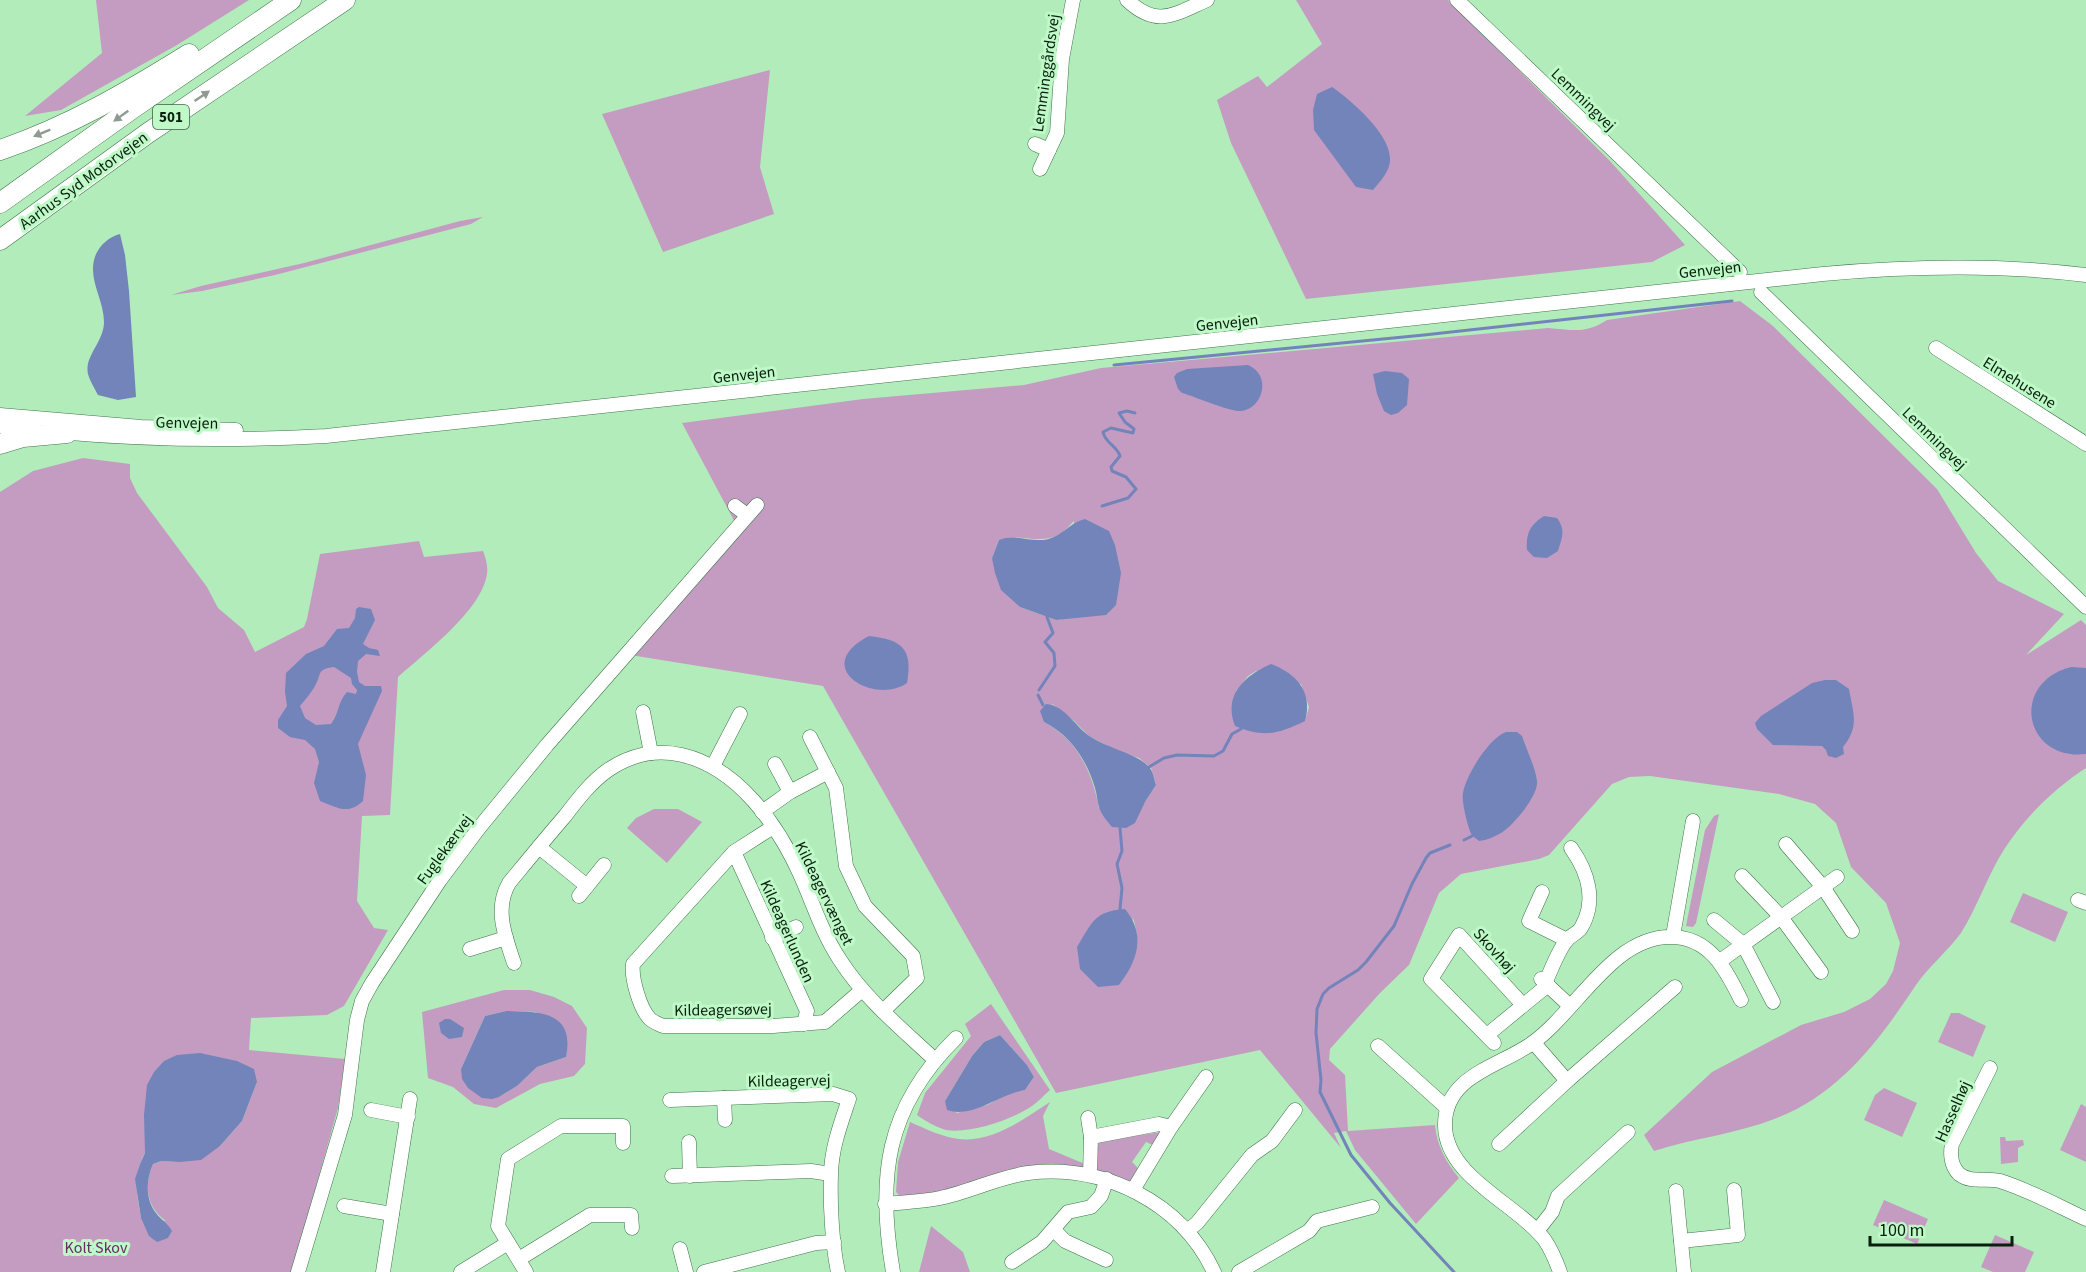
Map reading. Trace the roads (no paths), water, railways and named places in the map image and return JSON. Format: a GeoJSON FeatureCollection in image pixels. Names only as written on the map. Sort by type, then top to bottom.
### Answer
{"type":"FeatureCollection","features":[{"type":"Feature","properties":{"kind":"highway"},"geometry":{"type":"LineString","coordinates":[[0,150],[72,121],[128,92],[275,0]]}},
{"type":"Feature","properties":{"kind":"highway","name":"Aarhus Syd Motorvejen"},"geometry":{"type":"LineString","coordinates":[[0,203],[133,108],[291,0]]}},
{"type":"Feature","properties":{"kind":"highway","name":"Aarhus Syd Motorvejen"},"geometry":{"type":"LineString","coordinates":[[0,240],[148,132],[345,0]]}},
{"type":"Feature","properties":{"kind":"highway"},"geometry":{"type":"LineString","coordinates":[[0,247],[46,206]]}},
{"type":"Feature","properties":{"kind":"highway"},"geometry":{"type":"LineString","coordinates":[[0,444],[23,437],[67,433]]}},
{"type":"Feature","properties":{"kind":"street","name":"Lemminggårdsvej"},"geometry":{"type":"LineString","coordinates":[[1040,168],[1057,133],[1062,59],[1073,0]]}},
{"type":"Feature","properties":{"kind":"street"},"geometry":{"type":"LineString","coordinates":[[1127,0],[1142,13],[1158,17],[1167,16],[1207,0]]}},
{"type":"Feature","properties":{"kind":"street","name":"Lemmingvej"},"geometry":{"type":"LineString","coordinates":[[1457,0],[1740,272]]}},
{"type":"Feature","properties":{"kind":"street","name":"Lemminggårdsvej"},"geometry":{"type":"LineString","coordinates":[[1035,144],[1049,150]]}},
{"type":"Feature","properties":{"kind":"street","name":"Genvejen"},"geometry":{"type":"LineString","coordinates":[[0,426],[141,438],[270,439],[326,436],[1823,274],[1949,267],[2034,270],[2086,275]]}},
{"type":"Feature","properties":{"kind":"street","name":"Lemmingvej"},"geometry":{"type":"LineString","coordinates":[[1761,292],[2086,607]]}},
{"type":"Feature","properties":{"kind":"street","name":"Elmehusene"},"geometry":{"type":"LineString","coordinates":[[1936,348],[2086,444]]}},
{"type":"Feature","properties":{"kind":"street","name":"Genvejen"},"geometry":{"type":"LineString","coordinates":[[0,415],[68,422],[196,429],[373,430]]}},
{"type":"Feature","properties":{"kind":"street","name":"Fuglekærvej"},"geometry":{"type":"LineString","coordinates":[[298,1272],[345,1115],[357,1020],[362,1001],[372,983],[440,880],[479,828],[547,745],[752,510],[735,506]]}},
{"type":"Feature","properties":{"kind":"street"},"geometry":{"type":"LineString","coordinates":[[643,712],[651,753]]}},
{"type":"Feature","properties":{"kind":"street"},"geometry":{"type":"LineString","coordinates":[[713,766],[740,714]]}},
{"type":"Feature","properties":{"kind":"street"},"geometry":{"type":"LineString","coordinates":[[810,737],[836,788],[846,866],[855,886],[865,906],[913,956],[917,978],[883,1011]]}},
{"type":"Feature","properties":{"kind":"street","name":"Kildeagervænget"},"geometry":{"type":"LineString","coordinates":[[514,963],[501,916],[503,894],[509,883],[592,783],[609,769],[631,758],[651,753],[673,753],[693,757],[713,766],[738,785],[762,812],[800,875],[817,918],[838,958],[862,990],[934,1059]]}},
{"type":"Feature","properties":{"kind":"street"},"geometry":{"type":"LineString","coordinates":[[776,764],[790,792]]}},
{"type":"Feature","properties":{"kind":"street"},"geometry":{"type":"LineString","coordinates":[[762,812],[790,792],[828,772]]}},
{"type":"Feature","properties":{"kind":"street"},"geometry":{"type":"LineString","coordinates":[[1673,936],[1693,821]]}},
{"type":"Feature","properties":{"kind":"street","name":"Kildeagersøvej"},"geometry":{"type":"LineString","coordinates":[[773,827],[734,852],[633,964],[631,976],[650,1019],[663,1026],[825,1022],[862,990]]}},
{"type":"Feature","properties":{"kind":"street"},"geometry":{"type":"LineString","coordinates":[[1786,844],[1824,887],[1852,931]]}},
{"type":"Feature","properties":{"kind":"street"},"geometry":{"type":"LineString","coordinates":[[539,847],[583,891],[604,865]]}},
{"type":"Feature","properties":{"kind":"street","name":"Skovhøj"},"geometry":{"type":"LineString","coordinates":[[1523,1005],[1459,935],[1431,980],[1490,1039],[1523,1005],[1544,982],[1566,940],[1580,930],[1589,910],[1591,896],[1587,878],[1580,860],[1571,848]]}},
{"type":"Feature","properties":{"kind":"street","name":"Kildeagerlunden"},"geometry":{"type":"LineString","coordinates":[[734,852],[807,1011],[804,1024]]}},
{"type":"Feature","properties":{"kind":"street"},"geometry":{"type":"LineString","coordinates":[[1742,876],[1781,917],[1821,972]]}},
{"type":"Feature","properties":{"kind":"street"},"geometry":{"type":"LineString","coordinates":[[1720,961],[1837,877]]}},
{"type":"Feature","properties":{"kind":"street"},"geometry":{"type":"LineString","coordinates":[[1542,892],[1529,921],[1566,940]]}},
{"type":"Feature","properties":{"kind":"street"},"geometry":{"type":"LineString","coordinates":[[1714,920],[1743,944],[1773,1002]]}},
{"type":"Feature","properties":{"kind":"street"},"geometry":{"type":"LineString","coordinates":[[772,938],[796,927]]}},
{"type":"Feature","properties":{"kind":"street"},"geometry":{"type":"LineString","coordinates":[[1560,1272],[1552,1253],[1537,1232],[1458,1162],[1452,1154],[1446,1136],[1447,1108],[1458,1088],[1469,1078],[1534,1043],[1625,952],[1635,945],[1658,937],[1673,936],[1701,945],[1720,961],[1741,1000]]}},
{"type":"Feature","properties":{"kind":"street"},"geometry":{"type":"LineString","coordinates":[[470,949],[506,938]]}},
{"type":"Feature","properties":{"kind":"street"},"geometry":{"type":"LineString","coordinates":[[1544,982],[1570,1006]]}},
{"type":"Feature","properties":{"kind":"street"},"geometry":{"type":"LineString","coordinates":[[1499,1144],[1675,987]]}},
{"type":"Feature","properties":{"kind":"street"},"geometry":{"type":"LineString","coordinates":[[893,1272],[886,1234],[885,1204],[888,1159],[894,1134],[920,1080],[934,1059],[956,1038]]}},
{"type":"Feature","properties":{"kind":"street"},"geometry":{"type":"LineString","coordinates":[[1534,1043],[1567,1081]]}},
{"type":"Feature","properties":{"kind":"street"},"geometry":{"type":"LineString","coordinates":[[1378,1046],[1447,1108]]}},
{"type":"Feature","properties":{"kind":"street","name":"Hasselhøj"},"geometry":{"type":"LineString","coordinates":[[1990,1068],[1952,1144],[1950,1153],[1958,1173],[1975,1181],[1998,1181],[2086,1219]]}},
{"type":"Feature","properties":{"kind":"street"},"geometry":{"type":"LineString","coordinates":[[1133,1190],[1206,1077]]}},
{"type":"Feature","properties":{"kind":"street","name":"Kildeagervej"},"geometry":{"type":"LineString","coordinates":[[670,1100],[832,1094],[849,1099],[838,1130],[831,1174],[834,1242],[838,1272]]}},
{"type":"Feature","properties":{"kind":"street"},"geometry":{"type":"LineString","coordinates":[[724,1098],[725,1120]]}},
{"type":"Feature","properties":{"kind":"street"},"geometry":{"type":"LineString","coordinates":[[383,1272],[410,1099]]}},
{"type":"Feature","properties":{"kind":"street"},"geometry":{"type":"LineString","coordinates":[[371,1110],[408,1117]]}},
{"type":"Feature","properties":{"kind":"street"},"geometry":{"type":"LineString","coordinates":[[1187,1231],[1197,1223],[1252,1155],[1272,1141],[1295,1110]]}},
{"type":"Feature","properties":{"kind":"street"},"geometry":{"type":"LineString","coordinates":[[1089,1118],[1090,1175]]}},
{"type":"Feature","properties":{"kind":"street"},"geometry":{"type":"LineString","coordinates":[[1091,1137],[1159,1124],[1172,1127]]}},
{"type":"Feature","properties":{"kind":"street"},"geometry":{"type":"LineString","coordinates":[[526,1272],[498,1226],[508,1159],[561,1126],[623,1126],[623,1143]]}},
{"type":"Feature","properties":{"kind":"street"},"geometry":{"type":"LineString","coordinates":[[1537,1232],[1552,1212],[1558,1196],[1628,1132]]}},
{"type":"Feature","properties":{"kind":"street"},"geometry":{"type":"LineString","coordinates":[[689,1142],[690,1176]]}},
{"type":"Feature","properties":{"kind":"street"},"geometry":{"type":"LineString","coordinates":[[672,1176],[811,1171],[831,1174]]}},
{"type":"Feature","properties":{"kind":"street"},"geometry":{"type":"LineString","coordinates":[[885,1204],[938,1199],[1028,1173],[1076,1172],[1107,1179],[1133,1190],[1165,1211],[1187,1231],[1214,1272]]}},
{"type":"Feature","properties":{"kind":"street"},"geometry":{"type":"LineString","coordinates":[[1012,1262],[1042,1242],[1068,1212],[1091,1207],[1101,1196],[1107,1179]]}},
{"type":"Feature","properties":{"kind":"street"},"geometry":{"type":"LineString","coordinates":[[1681,1241],[1738,1235],[1734,1190]]}},
{"type":"Feature","properties":{"kind":"street"},"geometry":{"type":"LineString","coordinates":[[1676,1191],[1684,1272]]}},
{"type":"Feature","properties":{"kind":"street"},"geometry":{"type":"LineString","coordinates":[[344,1206],[392,1214]]}},
{"type":"Feature","properties":{"kind":"street"},"geometry":{"type":"LineString","coordinates":[[1239,1272],[1309,1232],[1317,1221],[1372,1207]]}},
{"type":"Feature","properties":{"kind":"street"},"geometry":{"type":"LineString","coordinates":[[519,1259],[590,1215],[632,1215],[632,1228]]}},
{"type":"Feature","properties":{"kind":"street"},"geometry":{"type":"LineString","coordinates":[[1054,1230],[1065,1241],[1106,1260]]}},
{"type":"Feature","properties":{"kind":"street"},"geometry":{"type":"LineString","coordinates":[[705,1272],[816,1243],[834,1242]]}},
{"type":"Feature","properties":{"kind":"street"},"geometry":{"type":"LineString","coordinates":[[461,1272],[508,1243]]}},
{"type":"Feature","properties":{"kind":"street"},"geometry":{"type":"LineString","coordinates":[[680,1249],[686,1272]]}},
{"type":"Feature","properties":{"kind":"water"},"geometry":{"type":"Polygon","coordinates":[[[1332,87],[1368,118],[1388,148],[1389,167],[1373,190],[1356,187],[1314,130],[1313,110],[1317,94],[1332,87]]]}},
{"type":"Feature","properties":{"kind":"water"},"geometry":{"type":"Polygon","coordinates":[[[120,234],[129,291],[136,397],[118,400],[98,395],[89,377],[88,367],[91,355],[101,336],[104,322],[94,280],[93,263],[103,244],[120,234]]]}},
{"type":"Feature","properties":{"kind":"water"},"geometry":{"type":"Polygon","coordinates":[[[1248,365],[1260,376],[1262,391],[1255,404],[1242,411],[1221,407],[1182,393],[1174,377],[1177,373],[1187,369],[1248,365]]]}},
{"type":"Feature","properties":{"kind":"water"},"geometry":{"type":"Polygon","coordinates":[[[1385,371],[1402,373],[1409,379],[1407,405],[1398,413],[1391,415],[1384,411],[1377,394],[1373,374],[1385,371]]]}},
{"type":"Feature","properties":{"kind":"water"},"geometry":{"type":"Polygon","coordinates":[[[1544,516],[1557,518],[1562,526],[1562,538],[1558,551],[1547,558],[1534,557],[1527,550],[1528,534],[1532,526],[1544,516]]]}},
{"type":"Feature","properties":{"kind":"water"},"geometry":{"type":"Polygon","coordinates":[[[1085,519],[1109,531],[1115,545],[1121,573],[1116,605],[1106,615],[1056,620],[1020,607],[1001,590],[992,558],[999,540],[1004,538],[1049,539],[1085,519]]]}},
{"type":"Feature","properties":{"kind":"water"},"geometry":{"type":"Polygon","coordinates":[[[359,607],[371,609],[375,620],[363,644],[378,650],[380,656],[366,654],[358,661],[359,682],[365,686],[381,686],[382,691],[358,744],[366,775],[363,801],[352,808],[343,809],[320,801],[314,783],[319,762],[315,749],[305,740],[290,737],[278,728],[278,720],[287,706],[286,673],[306,654],[324,646],[337,629],[349,628],[355,618],[356,609],[359,607]],[[334,667],[324,669],[300,706],[305,718],[316,725],[331,724],[347,692],[356,694],[357,690],[351,678],[334,667]]]}},
{"type":"Feature","properties":{"kind":"water"},"geometry":{"type":"Polygon","coordinates":[[[869,636],[890,640],[903,648],[908,661],[907,683],[893,689],[879,690],[853,680],[846,671],[845,660],[852,648],[869,636]]]}},
{"type":"Feature","properties":{"kind":"water"},"geometry":{"type":"Polygon","coordinates":[[[1271,664],[1288,673],[1301,685],[1307,701],[1305,721],[1271,733],[1254,732],[1235,726],[1232,705],[1238,688],[1252,674],[1271,664]]]}},
{"type":"Feature","properties":{"kind":"water"},"geometry":{"type":"Polygon","coordinates":[[[2071,667],[2086,668],[2086,754],[2065,753],[2049,746],[2038,734],[2032,719],[2032,703],[2038,688],[2051,676],[2071,667]]]}},
{"type":"Feature","properties":{"kind":"water"},"geometry":{"type":"Polygon","coordinates":[[[1836,680],[1849,689],[1854,719],[1852,732],[1843,747],[1844,754],[1836,758],[1828,756],[1822,746],[1773,745],[1757,729],[1755,723],[1761,716],[1812,683],[1836,680]]]}},
{"type":"Feature","properties":{"kind":"water"},"geometry":{"type":"Polygon","coordinates":[[[1046,704],[1059,708],[1091,737],[1138,758],[1150,769],[1156,785],[1135,823],[1126,828],[1112,827],[1106,820],[1100,810],[1092,778],[1082,758],[1062,734],[1044,722],[1040,711],[1046,704]]]}},
{"type":"Feature","properties":{"kind":"water"},"geometry":{"type":"Polygon","coordinates":[[[1506,732],[1517,732],[1522,736],[1535,770],[1537,787],[1530,802],[1512,824],[1498,834],[1479,841],[1473,836],[1469,827],[1463,793],[1479,758],[1499,736],[1506,732]]]}},
{"type":"Feature","properties":{"kind":"water"},"geometry":{"type":"Polygon","coordinates":[[[1125,909],[1136,928],[1135,957],[1119,985],[1098,987],[1080,969],[1077,947],[1091,925],[1100,916],[1107,912],[1125,909]]]}},
{"type":"Feature","properties":{"kind":"water"},"geometry":{"type":"Polygon","coordinates":[[[506,1011],[542,1014],[560,1022],[567,1042],[566,1057],[537,1067],[517,1086],[499,1097],[482,1098],[468,1088],[462,1079],[461,1069],[485,1016],[506,1011]]]}},
{"type":"Feature","properties":{"kind":"water"},"geometry":{"type":"Polygon","coordinates":[[[450,1019],[464,1028],[462,1037],[449,1039],[441,1033],[439,1023],[450,1019]]]}},
{"type":"Feature","properties":{"kind":"water"},"geometry":{"type":"Polygon","coordinates":[[[1000,1035],[1027,1065],[1034,1077],[1025,1090],[976,1109],[957,1112],[947,1110],[945,1101],[972,1056],[984,1042],[1000,1035]]]}},
{"type":"Feature","properties":{"kind":"water"},"geometry":{"type":"Polygon","coordinates":[[[200,1053],[237,1061],[254,1069],[257,1082],[242,1121],[220,1146],[201,1160],[161,1161],[153,1164],[148,1182],[148,1195],[156,1213],[172,1231],[168,1238],[157,1242],[149,1236],[141,1218],[135,1179],[145,1153],[144,1115],[147,1085],[154,1072],[164,1061],[177,1055],[200,1053]]]}},
{"type":"Feature","properties":{"kind":"waterway"},"geometry":{"type":"LineString","coordinates":[[1114,365],[1424,335],[1732,301]]}},
{"type":"Feature","properties":{"kind":"waterway"},"geometry":{"type":"LineString","coordinates":[[1102,506],[1128,498],[1136,489],[1126,477],[1112,471],[1111,467],[1120,456],[1103,432],[1111,428],[1133,433],[1134,429],[1119,413],[1127,411],[1135,413]]}},
{"type":"Feature","properties":{"kind":"waterway"},"geometry":{"type":"LineString","coordinates":[[1039,690],[1055,666],[1054,653],[1045,642],[1053,633],[1047,617]]}},
{"type":"Feature","properties":{"kind":"waterway"},"geometry":{"type":"LineString","coordinates":[[1038,695],[1043,705]]}},
{"type":"Feature","properties":{"kind":"waterway"},"geometry":{"type":"LineString","coordinates":[[1149,767],[1164,758],[1177,755],[1214,756],[1223,751],[1232,734],[1241,729]]}},
{"type":"Feature","properties":{"kind":"waterway"},"geometry":{"type":"LineString","coordinates":[[1120,828],[1122,851],[1117,864],[1122,888],[1120,909]]}},
{"type":"Feature","properties":{"kind":"waterway"},"geometry":{"type":"LineString","coordinates":[[1464,840],[1472,836]]}},
{"type":"Feature","properties":{"kind":"waterway"},"geometry":{"type":"LineString","coordinates":[[1450,845],[1430,853],[1426,858],[1394,926],[1366,962],[1323,994],[1317,1009],[1316,1033],[1321,1080],[1320,1092],[1351,1155],[1390,1203],[1454,1272]]}},
{"type":"Feature","properties":{"kind":"park label","name":"Kolt Skov"},"geometry":{"type":"Point","coordinates":[96,1247]}}]}
